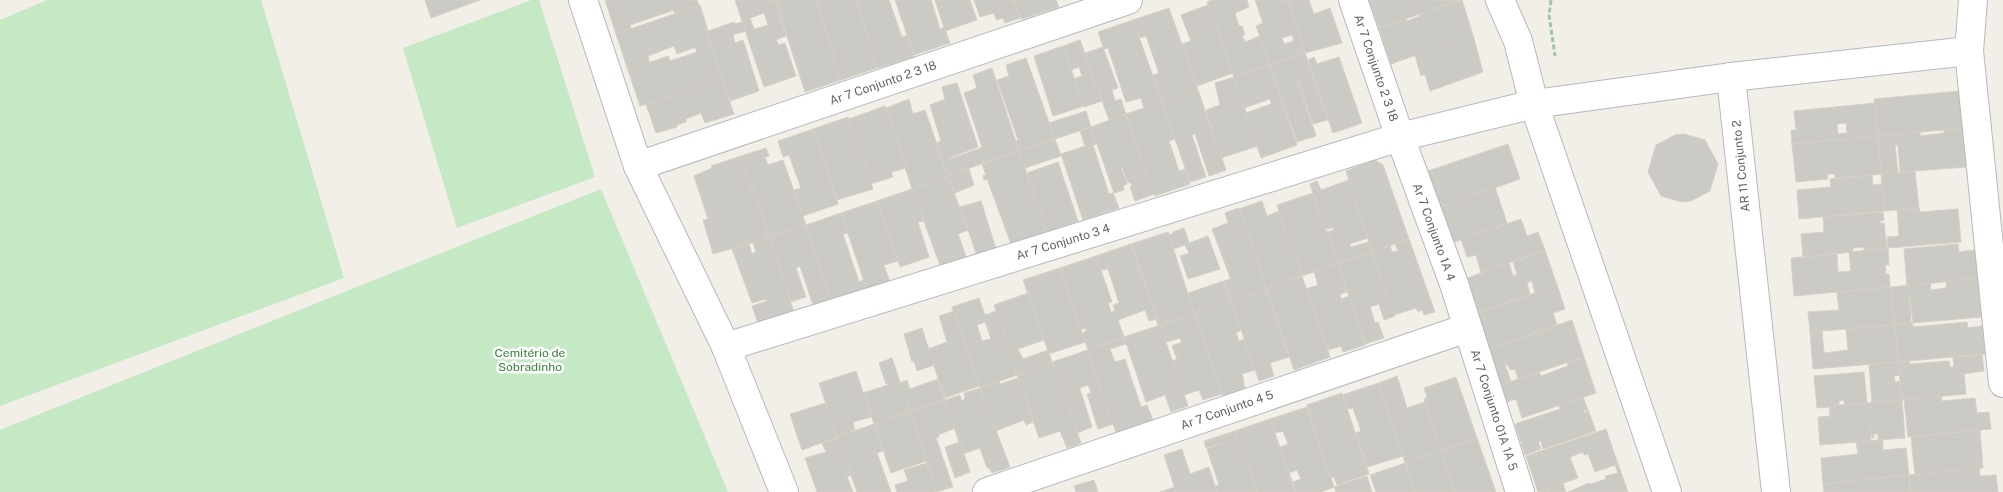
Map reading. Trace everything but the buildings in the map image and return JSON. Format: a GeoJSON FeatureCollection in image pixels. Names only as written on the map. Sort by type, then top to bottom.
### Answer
{"type":"FeatureCollection","features":[{"type":"Feature","properties":{"kind":"street"},"geometry":{"type":"LineString","coordinates":[[583,0],[638,166],[726,347],[784,492]]}},
{"type":"Feature","properties":{"kind":"street","name":"Ar 7 Conjunto 2 3 18"},"geometry":{"type":"LineString","coordinates":[[638,166],[1128,0]]}},
{"type":"Feature","properties":{"kind":"street","name":"Ar 7 Conjunto 2 3 18"},"geometry":{"type":"LineString","coordinates":[[1353,0],[1400,137]]}},
{"type":"Feature","properties":{"kind":"street"},"geometry":{"type":"LineString","coordinates":[[1500,0],[1518,41],[1534,104],[1667,492]]}},
{"type":"Feature","properties":{"kind":"street"},"geometry":{"type":"LineString","coordinates":[[1518,41],[1522,0]]}},
{"type":"Feature","properties":{"kind":"street"},"geometry":{"type":"LineString","coordinates":[[1972,0],[1969,51],[1997,270],[2003,383]]}},
{"type":"Feature","properties":{"kind":"street"},"geometry":{"type":"LineString","coordinates":[[1731,77],[1969,51]]}},
{"type":"Feature","properties":{"kind":"street","name":"Ar 7 Conjunto 3 4"},"geometry":{"type":"LineString","coordinates":[[726,347],[1400,137],[1534,104],[1731,77]]}},
{"type":"Feature","properties":{"kind":"street","name":"AR 11 Conjunto 2"},"geometry":{"type":"LineString","coordinates":[[1731,77],[1776,492]]}},
{"type":"Feature","properties":{"kind":"street","name":"Ar 7 Conjunto 1A 4"},"geometry":{"type":"LineString","coordinates":[[1400,137],[1454,284],[1468,328]]}},
{"type":"Feature","properties":{"kind":"street","name":"Ar 7 Conjunto 4 5"},"geometry":{"type":"LineString","coordinates":[[987,492],[1468,328]]}},
{"type":"Feature","properties":{"kind":"street","name":"Ar 7 Conjunto 01A 1A 5"},"geometry":{"type":"LineString","coordinates":[[1468,328],[1520,492]]}},
{"type":"Feature","properties":{"kind":"path"},"geometry":{"type":"LineString","coordinates":[[1551,0],[1549,15],[1562,101]]}},
{"type":"Feature","properties":{"kind":"green space"},"geometry":{"type":"Polygon","coordinates":[[[47,0],[261,0],[344,278],[0,406],[0,20],[47,0]]]}},
{"type":"Feature","properties":{"kind":"green space"},"geometry":{"type":"Polygon","coordinates":[[[531,0],[539,0],[595,177],[457,228],[403,48],[531,0]]]}},
{"type":"Feature","properties":{"kind":"green space","name":"Cemitério de Sobradinho"},"geometry":{"type":"Polygon","coordinates":[[[601,189],[728,492],[0,492],[0,430],[601,189]]]}}]}
